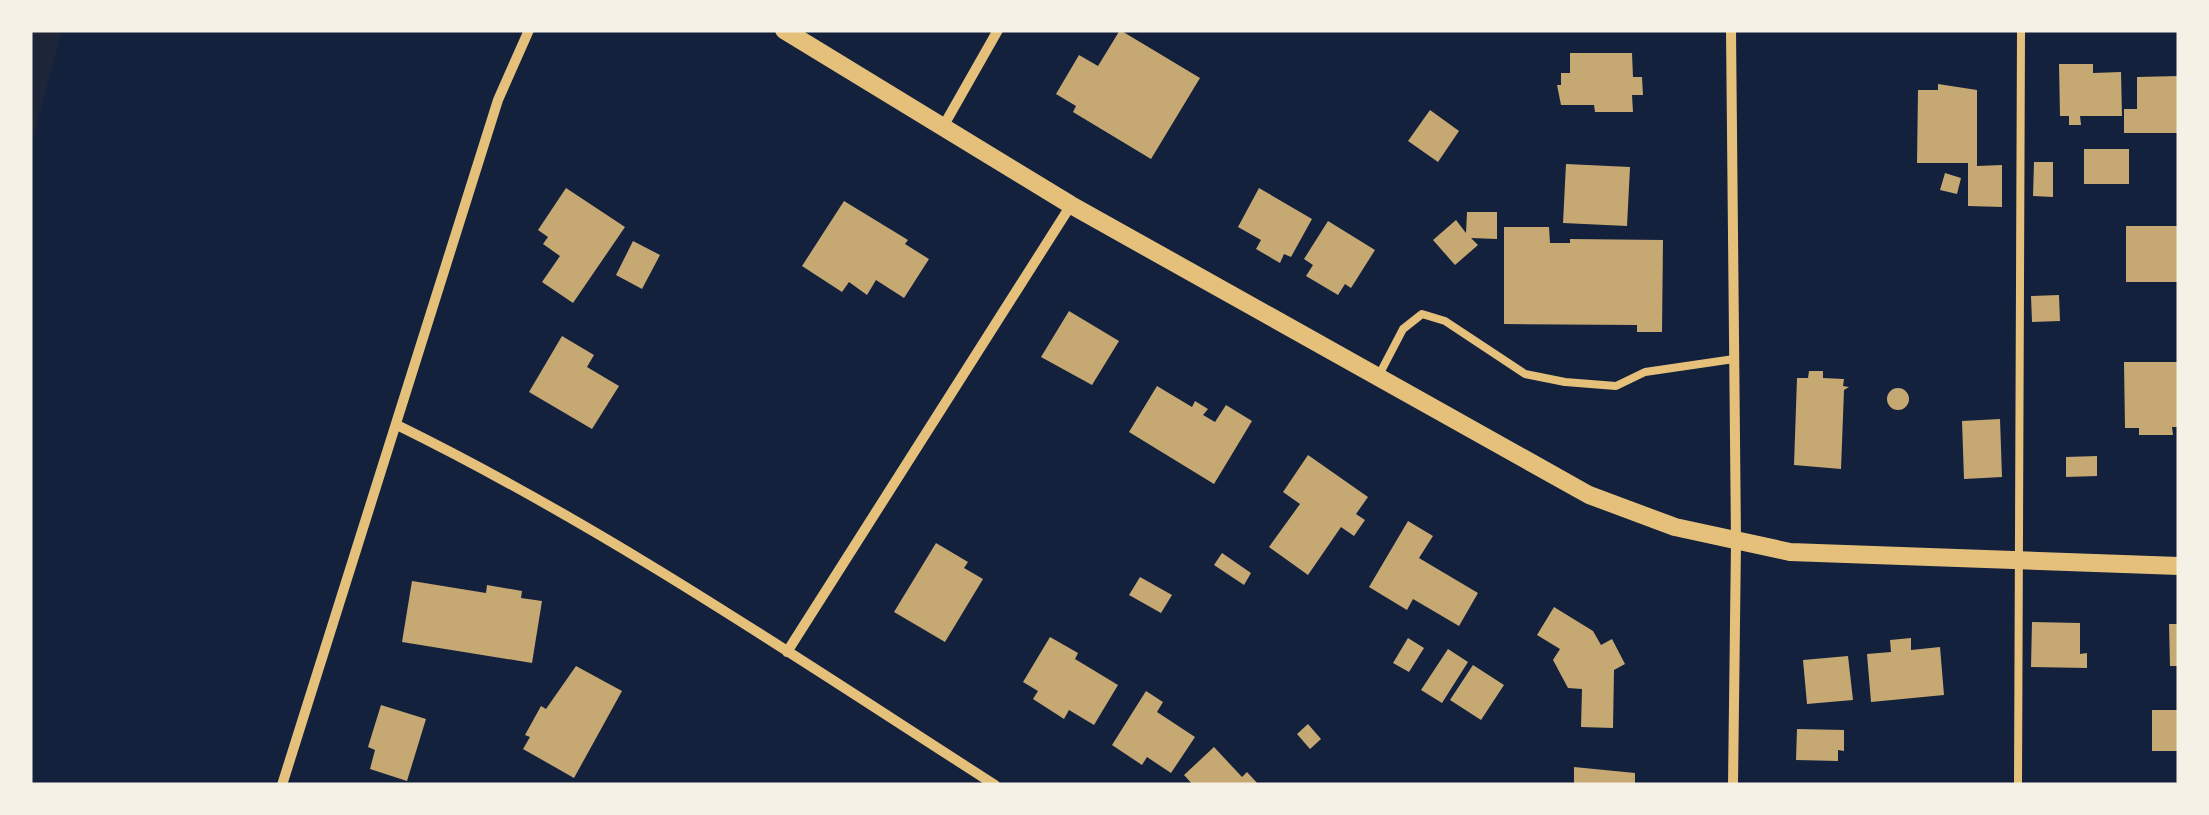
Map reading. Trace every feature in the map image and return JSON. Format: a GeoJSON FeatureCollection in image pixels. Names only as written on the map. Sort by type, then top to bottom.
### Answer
{"type":"FeatureCollection","features":[{"type":"Feature","properties":{"kind":"street"},"geometry":{"type":"LineString","coordinates":[[282,785],[498,100],[529,30]]}},
{"type":"Feature","properties":{"kind":"street"},"geometry":{"type":"LineString","coordinates":[[784,30],[1071,205],[1589,495],[1676,527],[1736,542],[1846,557],[2179,566]]}},
{"type":"Feature","properties":{"kind":"street"},"geometry":{"type":"LineString","coordinates":[[944,126],[998,30]]}},
{"type":"Feature","properties":{"kind":"street"},"geometry":{"type":"LineString","coordinates":[[1731,30],[1736,542],[1733,785]]}},
{"type":"Feature","properties":{"kind":"street"},"geometry":{"type":"LineString","coordinates":[[787,652],[1071,205]]}},
{"type":"Feature","properties":{"kind":"street"},"geometry":{"type":"LineString","coordinates":[[397,425],[472,462],[787,652],[995,785]]}},
{"type":"Feature","properties":{"kind":"lane"},"geometry":{"type":"LineString","coordinates":[[2018,785],[2021,30]]}},
{"type":"Feature","properties":{"kind":"lane"},"geometry":{"type":"LineString","coordinates":[[1377,379],[1403,329],[1422,314],[1445,320],[1524,374],[1565,382],[1616,386],[1645,372],[1734,360]]}},
{"type":"Feature","properties":{"kind":"shaded area"},"geometry":{"type":"Polygon","coordinates":[[[30,30],[62,30],[30,149],[30,30]]]}},
{"type":"Feature","properties":{"kind":"building"},"geometry":{"type":"Polygon","coordinates":[[[1120,30],[1200,78],[1151,159],[1073,112],[1076,106],[1056,94],[1079,55],[1098,66],[1120,30]]]}},
{"type":"Feature","properties":{"kind":"building"},"geometry":{"type":"Polygon","coordinates":[[[1570,53],[1632,53],[1633,77],[1642,77],[1643,95],[1632,95],[1633,112],[1595,112],[1594,105],[1561,105],[1557,85],[1561,85],[1561,73],[1570,73],[1570,53]]]}},
{"type":"Feature","properties":{"kind":"building"},"geometry":{"type":"Polygon","coordinates":[[[2059,64],[2093,64],[2093,73],[2121,72],[2122,116],[2080,116],[2081,125],[2069,125],[2069,116],[2060,116],[2059,64]]]}},
{"type":"Feature","properties":{"kind":"building"},"geometry":{"type":"Polygon","coordinates":[[[2179,76],[2179,133],[2124,133],[2124,109],[2137,109],[2137,77],[2179,76]]]}},
{"type":"Feature","properties":{"kind":"building"},"geometry":{"type":"Polygon","coordinates":[[[1938,84],[1977,90],[1977,166],[2002,165],[2002,207],[1968,206],[1968,163],[1917,163],[1918,90],[1938,90],[1938,84]]]}},
{"type":"Feature","properties":{"kind":"building"},"geometry":{"type":"Polygon","coordinates":[[[1430,110],[1459,131],[1438,162],[1408,141],[1430,110]]]}},
{"type":"Feature","properties":{"kind":"building"},"geometry":{"type":"Polygon","coordinates":[[[2084,149],[2129,149],[2129,184],[2084,184],[2084,149]]]}},
{"type":"Feature","properties":{"kind":"building"},"geometry":{"type":"Polygon","coordinates":[[[2034,162],[2053,162],[2053,197],[2033,196],[2034,162]]]}},
{"type":"Feature","properties":{"kind":"building"},"geometry":{"type":"Polygon","coordinates":[[[1566,164],[1630,167],[1627,226],[1563,223],[1566,164]]]}},
{"type":"Feature","properties":{"kind":"building"},"geometry":{"type":"Polygon","coordinates":[[[1945,173],[1961,178],[1957,194],[1940,190],[1945,173]]]}},
{"type":"Feature","properties":{"kind":"building"},"geometry":{"type":"Polygon","coordinates":[[[566,188],[625,227],[573,303],[542,282],[560,256],[543,244],[548,237],[538,230],[566,188]]]}},
{"type":"Feature","properties":{"kind":"building"},"geometry":{"type":"Polygon","coordinates":[[[1259,188],[1312,219],[1291,257],[1284,254],[1280,263],[1256,249],[1261,240],[1238,227],[1259,188]]]}},
{"type":"Feature","properties":{"kind":"building"},"geometry":{"type":"Polygon","coordinates":[[[844,201],[908,240],[905,244],[929,259],[904,298],[876,280],[867,295],[849,282],[842,292],[802,266],[844,201]]]}},
{"type":"Feature","properties":{"kind":"building"},"geometry":{"type":"Polygon","coordinates":[[[1467,212],[1497,212],[1497,239],[1471,238],[1478,245],[1455,265],[1433,240],[1456,220],[1466,233],[1467,212]]]}},
{"type":"Feature","properties":{"kind":"building"},"geometry":{"type":"Polygon","coordinates":[[[1328,221],[1375,250],[1351,288],[1345,284],[1338,295],[1306,276],[1313,265],[1304,259],[1328,221]]]}},
{"type":"Feature","properties":{"kind":"building"},"geometry":{"type":"Polygon","coordinates":[[[2126,226],[2179,226],[2179,282],[2126,282],[2126,226]]]}},
{"type":"Feature","properties":{"kind":"building"},"geometry":{"type":"Polygon","coordinates":[[[1504,227],[1549,227],[1550,243],[1570,243],[1570,239],[1663,240],[1662,332],[1637,332],[1637,325],[1504,324],[1504,227]]]}},
{"type":"Feature","properties":{"kind":"building"},"geometry":{"type":"Polygon","coordinates":[[[633,241],[660,255],[642,289],[616,275],[633,241]]]}},
{"type":"Feature","properties":{"kind":"building"},"geometry":{"type":"Polygon","coordinates":[[[2059,295],[2060,321],[2032,322],[2031,296],[2059,295]]]}},
{"type":"Feature","properties":{"kind":"building"},"geometry":{"type":"Polygon","coordinates":[[[1069,311],[1119,341],[1092,385],[1041,357],[1069,311]]]}},
{"type":"Feature","properties":{"kind":"building"},"geometry":{"type":"Polygon","coordinates":[[[562,336],[594,355],[587,367],[619,386],[592,429],[529,392],[562,336]]]}},
{"type":"Feature","properties":{"kind":"building"},"geometry":{"type":"Polygon","coordinates":[[[2124,362],[2179,362],[2179,427],[2172,427],[2173,435],[2139,435],[2139,428],[2125,428],[2124,362]]]}},
{"type":"Feature","properties":{"kind":"building"},"geometry":{"type":"Polygon","coordinates":[[[1809,371],[1823,371],[1823,378],[1844,379],[1843,386],[1849,387],[1844,390],[1841,469],[1794,465],[1797,378],[1808,378],[1809,371]]]}},
{"type":"Feature","properties":{"kind":"building"},"geometry":{"type":"Polygon","coordinates":[[[1157,386],[1192,407],[1195,401],[1208,409],[1203,415],[1215,422],[1226,405],[1252,421],[1214,484],[1129,432],[1157,386]]]}},
{"type":"Feature","properties":{"kind":"building"},"geometry":{"type":"Polygon","coordinates":[[[1898,388],[1906,391],[1906,407],[1898,410],[1890,407],[1887,399],[1890,391],[1898,388]]]}},
{"type":"Feature","properties":{"kind":"building"},"geometry":{"type":"Polygon","coordinates":[[[2000,419],[2002,477],[1964,479],[1962,421],[2000,419]]]}},
{"type":"Feature","properties":{"kind":"building"},"geometry":{"type":"Polygon","coordinates":[[[1308,455],[1368,497],[1356,514],[1365,520],[1354,536],[1341,527],[1308,575],[1269,547],[1300,504],[1283,492],[1308,455]]]}},
{"type":"Feature","properties":{"kind":"building"},"geometry":{"type":"Polygon","coordinates":[[[2097,456],[2097,476],[2066,477],[2066,457],[2097,456]]]}},
{"type":"Feature","properties":{"kind":"building"},"geometry":{"type":"Polygon","coordinates":[[[1408,521],[1433,536],[1419,558],[1478,593],[1459,626],[1413,599],[1407,610],[1369,587],[1408,521]]]}},
{"type":"Feature","properties":{"kind":"building"},"geometry":{"type":"Polygon","coordinates":[[[936,543],[968,562],[964,568],[983,579],[945,642],[894,612],[936,543]]]}},
{"type":"Feature","properties":{"kind":"building"},"geometry":{"type":"Polygon","coordinates":[[[1222,553],[1251,573],[1244,585],[1214,565],[1222,553]]]}},
{"type":"Feature","properties":{"kind":"building"},"geometry":{"type":"Polygon","coordinates":[[[1140,577],[1172,595],[1161,613],[1129,595],[1140,577]]]}},
{"type":"Feature","properties":{"kind":"building"},"geometry":{"type":"Polygon","coordinates":[[[412,581],[486,593],[487,585],[522,591],[521,598],[542,601],[532,663],[402,642],[412,581]]]}},
{"type":"Feature","properties":{"kind":"building"},"geometry":{"type":"Polygon","coordinates":[[[1554,607],[1593,631],[1601,645],[1612,639],[1625,664],[1614,670],[1613,728],[1581,727],[1582,689],[1568,688],[1553,660],[1560,649],[1537,635],[1554,607]]]}},
{"type":"Feature","properties":{"kind":"building"},"geometry":{"type":"Polygon","coordinates":[[[2032,622],[2080,623],[2080,654],[2087,653],[2087,668],[2031,667],[2032,622]]]}},
{"type":"Feature","properties":{"kind":"building"},"geometry":{"type":"Polygon","coordinates":[[[2169,624],[2179,624],[2179,666],[2170,666],[2169,624]]]}},
{"type":"Feature","properties":{"kind":"building"},"geometry":{"type":"Polygon","coordinates":[[[1050,637],[1078,653],[1075,659],[1118,685],[1094,725],[1069,710],[1064,719],[1033,699],[1038,691],[1023,682],[1050,637]]]}},
{"type":"Feature","properties":{"kind":"building"},"geometry":{"type":"Polygon","coordinates":[[[1408,638],[1424,648],[1409,672],[1393,663],[1408,638]]]}},
{"type":"Feature","properties":{"kind":"building"},"geometry":{"type":"Polygon","coordinates":[[[1911,638],[1911,650],[1940,647],[1944,695],[1871,702],[1867,654],[1891,652],[1890,640],[1911,638]]]}},
{"type":"Feature","properties":{"kind":"building"},"geometry":{"type":"Polygon","coordinates":[[[1448,649],[1468,662],[1442,703],[1421,690],[1448,649]]]}},
{"type":"Feature","properties":{"kind":"building"},"geometry":{"type":"Polygon","coordinates":[[[1848,656],[1853,700],[1807,704],[1803,660],[1848,656]]]}},
{"type":"Feature","properties":{"kind":"building"},"geometry":{"type":"Polygon","coordinates":[[[1473,665],[1504,685],[1481,720],[1450,700],[1473,665]]]}},
{"type":"Feature","properties":{"kind":"building"},"geometry":{"type":"Polygon","coordinates":[[[576,666],[622,691],[574,778],[523,749],[530,737],[525,735],[541,706],[546,709],[576,666]]]}},
{"type":"Feature","properties":{"kind":"building"},"geometry":{"type":"Polygon","coordinates":[[[1146,691],[1163,702],[1157,712],[1195,737],[1171,773],[1147,757],[1142,765],[1112,745],[1146,691]]]}},
{"type":"Feature","properties":{"kind":"building"},"geometry":{"type":"Polygon","coordinates":[[[381,705],[426,719],[407,781],[370,769],[375,750],[368,747],[381,705]]]}},
{"type":"Feature","properties":{"kind":"building"},"geometry":{"type":"Polygon","coordinates":[[[2152,710],[2179,710],[2179,751],[2152,751],[2152,710]]]}},
{"type":"Feature","properties":{"kind":"building"},"geometry":{"type":"Polygon","coordinates":[[[1308,724],[1321,739],[1310,749],[1297,734],[1308,724]]]}},
{"type":"Feature","properties":{"kind":"building"},"geometry":{"type":"Polygon","coordinates":[[[1797,729],[1844,730],[1844,751],[1838,750],[1838,761],[1796,760],[1797,729]]]}},
{"type":"Feature","properties":{"kind":"building"},"geometry":{"type":"Polygon","coordinates":[[[1214,747],[1242,777],[1247,772],[1259,785],[1193,785],[1184,775],[1214,747]]]}},
{"type":"Feature","properties":{"kind":"building"},"geometry":{"type":"Polygon","coordinates":[[[1574,767],[1635,773],[1635,785],[1574,785],[1574,767]]]}}]}
